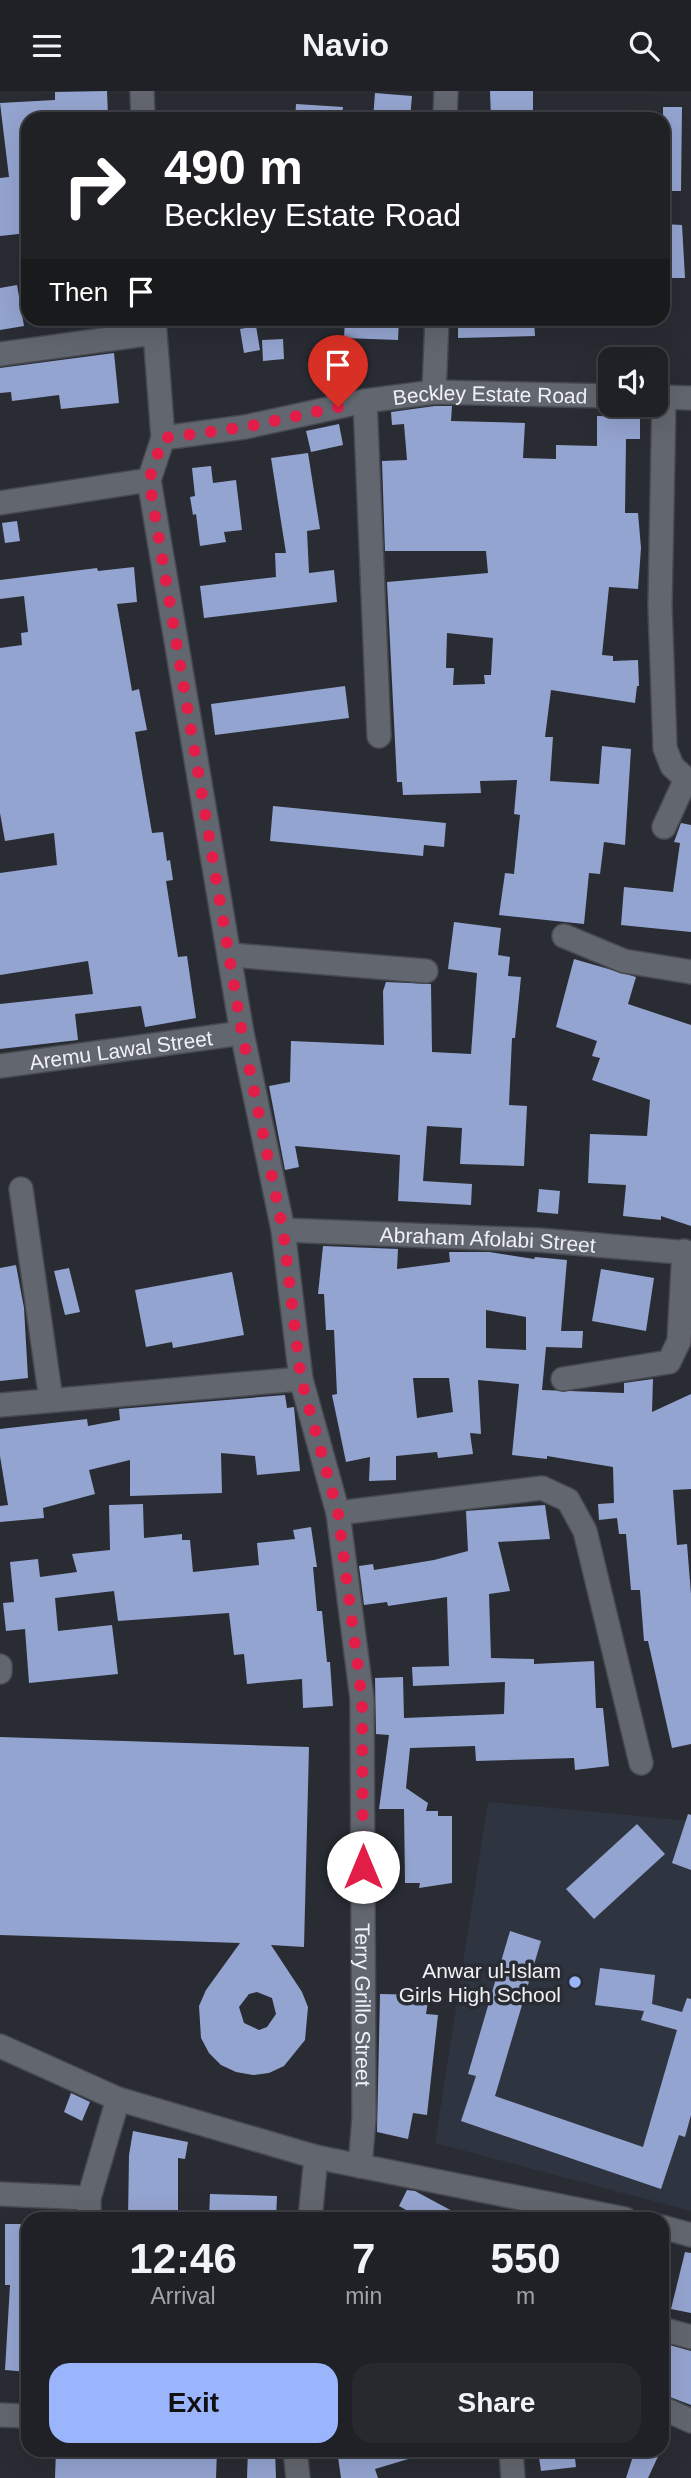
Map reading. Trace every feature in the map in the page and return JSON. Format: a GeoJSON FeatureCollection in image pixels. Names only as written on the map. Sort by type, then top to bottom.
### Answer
{"type":"FeatureCollection","features":[{"type":"Feature","properties":{"kind":"street"},"geometry":{"type":"LineString","coordinates":[[142,91],[143,112]]}},
{"type":"Feature","properties":{"kind":"street"},"geometry":{"type":"LineString","coordinates":[[445,112],[446,91]]}},
{"type":"Feature","properties":{"kind":"street"},"geometry":{"type":"LineString","coordinates":[[0,353],[154,326],[163,438]]}},
{"type":"Feature","properties":{"kind":"street"},"geometry":{"type":"LineString","coordinates":[[434,392],[437,326]]}},
{"type":"Feature","properties":{"kind":"street","name":"Beckley Estate Road"},"geometry":{"type":"LineString","coordinates":[[163,438],[246,427],[365,401],[434,392],[598,396]]}},
{"type":"Feature","properties":{"kind":"street"},"geometry":{"type":"LineString","coordinates":[[668,397],[691,398]]}},
{"type":"Feature","properties":{"kind":"street"},"geometry":{"type":"LineString","coordinates":[[365,401],[379,736]]}},
{"type":"Feature","properties":{"kind":"street"},"geometry":{"type":"LineString","coordinates":[[660,417],[660,606],[665,748],[672,766],[686,779],[664,827]]}},
{"type":"Feature","properties":{"kind":"street","name":"Terry Grillo Street"},"geometry":{"type":"LineString","coordinates":[[163,438],[149,480],[242,1033],[283,1230],[301,1379],[338,1513],[362,1699],[364,2118],[360,2166]]}},
{"type":"Feature","properties":{"kind":"street"},"geometry":{"type":"LineString","coordinates":[[0,503],[149,480]]}},
{"type":"Feature","properties":{"kind":"street"},"geometry":{"type":"LineString","coordinates":[[564,936],[624,961],[691,972]]}},
{"type":"Feature","properties":{"kind":"street"},"geometry":{"type":"LineString","coordinates":[[230,955],[426,971]]}},
{"type":"Feature","properties":{"kind":"street","name":"Aremu Lawal Street"},"geometry":{"type":"LineString","coordinates":[[0,1066],[242,1033]]}},
{"type":"Feature","properties":{"kind":"street"},"geometry":{"type":"LineString","coordinates":[[21,1189],[51,1400]]}},
{"type":"Feature","properties":{"kind":"street","name":"Abraham Afolabi Street"},"geometry":{"type":"LineString","coordinates":[[283,1230],[538,1240],[652,1252],[687,1252]]}},
{"type":"Feature","properties":{"kind":"street"},"geometry":{"type":"LineString","coordinates":[[563,1378],[668,1362],[679,1341],[687,1252]]}},
{"type":"Feature","properties":{"kind":"street"},"geometry":{"type":"LineString","coordinates":[[0,1405],[301,1379]]}},
{"type":"Feature","properties":{"kind":"street"},"geometry":{"type":"LineString","coordinates":[[338,1513],[542,1489],[568,1500],[585,1531],[641,1763]]}},
{"type":"Feature","properties":{"kind":"street"},"geometry":{"type":"LineString","coordinates":[[0,2046],[118,2099],[316,2157],[590,2212]]}},
{"type":"Feature","properties":{"kind":"street"},"geometry":{"type":"LineString","coordinates":[[0,2194],[89,2209],[118,2099]]}},
{"type":"Feature","properties":{"kind":"street"},"geometry":{"type":"LineString","coordinates":[[311,2212],[316,2157]]}},
{"type":"Feature","properties":{"kind":"street"},"geometry":{"type":"LineString","coordinates":[[669,2229],[691,2235]]}},
{"type":"Feature","properties":{"kind":"street"},"geometry":{"type":"LineString","coordinates":[[669,2331],[691,2337]]}},
{"type":"Feature","properties":{"kind":"street"},"geometry":{"type":"LineString","coordinates":[[669,2411],[691,2421]]}},
{"type":"Feature","properties":{"kind":"street"},"geometry":{"type":"LineString","coordinates":[[0,2415],[21,2416]]}},
{"type":"Feature","properties":{"kind":"street"},"geometry":{"type":"LineString","coordinates":[[296,2457],[298,2478]]}},
{"type":"Feature","properties":{"kind":"street"},"geometry":{"type":"LineString","coordinates":[[512,2457],[513,2478]]}},
{"type":"Feature","properties":{"kind":"shaded area","name":"Anwar ul-Islam Girls High School"},"geometry":{"type":"Polygon","coordinates":[[[488,1802],[691,1821],[691,2211],[435,2143],[488,1802]]]}},
{"type":"Feature","properties":{"kind":"building"},"geometry":{"type":"Polygon","coordinates":[[[107,91],[108,112],[21,112],[21,234],[0,236],[0,178],[9,177],[0,103],[55,100],[55,92],[107,91]]]}},
{"type":"Feature","properties":{"kind":"building"},"geometry":{"type":"Polygon","coordinates":[[[490,91],[533,91],[533,112],[491,112],[490,91]]]}},
{"type":"Feature","properties":{"kind":"building"},"geometry":{"type":"Polygon","coordinates":[[[375,93],[412,96],[411,112],[374,112],[375,93]]]}},
{"type":"Feature","properties":{"kind":"building"},"geometry":{"type":"Polygon","coordinates":[[[296,104],[343,107],[343,112],[295,112],[296,104]]]}},
{"type":"Feature","properties":{"kind":"building"},"geometry":{"type":"Polygon","coordinates":[[[663,107],[682,107],[681,191],[670,191],[670,112],[663,112],[663,107]]]}},
{"type":"Feature","properties":{"kind":"building"},"geometry":{"type":"Polygon","coordinates":[[[670,224],[682,225],[685,278],[670,278],[670,224]]]}},
{"type":"Feature","properties":{"kind":"building"},"geometry":{"type":"Polygon","coordinates":[[[17,285],[21,326],[24,326],[0,330],[0,288],[17,285]]]}},
{"type":"Feature","properties":{"kind":"building"},"geometry":{"type":"Polygon","coordinates":[[[256,326],[260,350],[244,353],[240,329],[256,326]]]}},
{"type":"Feature","properties":{"kind":"building"},"geometry":{"type":"Polygon","coordinates":[[[345,326],[399,326],[398,340],[344,338],[345,326]]]}},
{"type":"Feature","properties":{"kind":"building"},"geometry":{"type":"Polygon","coordinates":[[[458,326],[534,326],[535,336],[458,338],[458,326]]]}},
{"type":"Feature","properties":{"kind":"building"},"geometry":{"type":"Polygon","coordinates":[[[283,339],[284,359],[263,361],[262,340],[283,339]]]}},
{"type":"Feature","properties":{"kind":"building"},"geometry":{"type":"Polygon","coordinates":[[[114,353],[119,403],[61,409],[59,395],[12,401],[11,392],[0,393],[0,368],[114,353]]]}},
{"type":"Feature","properties":{"kind":"building"},"geometry":{"type":"Polygon","coordinates":[[[452,406],[451,421],[525,423],[523,458],[556,459],[556,445],[597,446],[597,416],[640,417],[640,439],[626,439],[625,513],[638,513],[641,548],[638,589],[609,587],[602,655],[613,656],[613,661],[638,660],[639,686],[635,703],[551,690],[545,737],[553,737],[550,781],[599,784],[602,746],[631,749],[625,845],[604,842],[600,874],[589,873],[584,924],[499,915],[505,873],[514,874],[520,815],[514,814],[517,780],[480,781],[481,793],[403,795],[402,782],[397,782],[387,582],[488,573],[486,551],[385,551],[382,461],[407,460],[404,424],[392,425],[391,412],[452,406]],[[447,633],[446,668],[454,668],[453,685],[485,684],[484,675],[491,675],[493,638],[447,633]]]}},
{"type":"Feature","properties":{"kind":"building"},"geometry":{"type":"Polygon","coordinates":[[[339,424],[343,445],[311,452],[306,431],[339,424]]]}},
{"type":"Feature","properties":{"kind":"building"},"geometry":{"type":"Polygon","coordinates":[[[308,453],[320,529],[307,531],[309,573],[334,570],[337,602],[204,618],[200,586],[276,577],[275,553],[286,553],[271,458],[308,453]]]}},
{"type":"Feature","properties":{"kind":"building"},"geometry":{"type":"Polygon","coordinates":[[[211,466],[213,483],[236,480],[242,530],[224,532],[226,542],[200,546],[196,514],[193,515],[190,497],[195,496],[192,468],[211,466]]]}},
{"type":"Feature","properties":{"kind":"building"},"geometry":{"type":"Polygon","coordinates":[[[17,521],[20,541],[5,543],[2,523],[17,521]]]}},
{"type":"Feature","properties":{"kind":"building"},"geometry":{"type":"Polygon","coordinates":[[[134,567],[137,602],[117,604],[132,691],[139,689],[147,730],[135,732],[152,833],[163,832],[167,861],[170,860],[173,880],[166,881],[178,957],[187,956],[196,1018],[145,1027],[141,1006],[75,1014],[78,1040],[0,1049],[0,1004],[93,994],[88,961],[0,975],[0,873],[57,865],[54,833],[5,841],[0,813],[0,648],[22,645],[21,633],[28,632],[24,596],[0,599],[0,580],[97,568],[98,571],[134,567]]]}},
{"type":"Feature","properties":{"kind":"building"},"geometry":{"type":"Polygon","coordinates":[[[345,686],[349,718],[215,735],[211,704],[345,686]]]}},
{"type":"Feature","properties":{"kind":"building"},"geometry":{"type":"Polygon","coordinates":[[[273,806],[446,823],[444,847],[424,845],[423,856],[270,841],[273,806]]]}},
{"type":"Feature","properties":{"kind":"building"},"geometry":{"type":"Polygon","coordinates":[[[681,823],[691,825],[691,932],[621,925],[624,887],[673,892],[680,843],[674,842],[681,823]]]}},
{"type":"Feature","properties":{"kind":"building"},"geometry":{"type":"Polygon","coordinates":[[[454,922],[501,928],[498,955],[510,957],[508,976],[521,977],[515,1038],[512,1038],[509,1105],[527,1106],[524,1166],[460,1164],[462,1128],[427,1126],[423,1181],[472,1184],[471,1205],[398,1201],[400,1155],[295,1146],[299,1167],[285,1170],[269,1086],[290,1082],[291,1041],[384,1045],[383,991],[386,982],[431,984],[432,1052],[471,1054],[477,973],[448,969],[454,922]]]}},
{"type":"Feature","properties":{"kind":"building"},"geometry":{"type":"Polygon","coordinates":[[[574,959],[636,977],[628,1004],[691,1025],[691,1226],[661,1216],[661,1220],[623,1216],[626,1185],[588,1183],[590,1134],[647,1136],[650,1100],[592,1080],[600,1058],[592,1056],[597,1041],[556,1027],[574,959]]]}},
{"type":"Feature","properties":{"kind":"building"},"geometry":{"type":"Polygon","coordinates":[[[539,1189],[560,1191],[558,1214],[537,1212],[539,1189]]]}},
{"type":"Feature","properties":{"kind":"building"},"geometry":{"type":"Polygon","coordinates":[[[323,1246],[398,1249],[397,1269],[450,1262],[449,1252],[489,1252],[534,1259],[567,1260],[561,1331],[583,1331],[582,1348],[546,1347],[542,1390],[624,1393],[624,1383],[653,1379],[652,1412],[691,1394],[691,1489],[673,1490],[677,1545],[687,1544],[691,1594],[691,1744],[672,1748],[648,1641],[644,1641],[640,1590],[631,1590],[626,1534],[619,1534],[617,1518],[599,1520],[598,1504],[614,1503],[613,1467],[547,1456],[547,1459],[512,1455],[519,1384],[478,1380],[481,1434],[470,1433],[473,1454],[438,1458],[437,1452],[396,1456],[396,1480],[369,1481],[370,1457],[346,1462],[332,1395],[337,1394],[334,1330],[326,1330],[324,1294],[318,1294],[323,1246]],[[486,1310],[486,1348],[526,1350],[526,1317],[486,1310]],[[413,1378],[417,1418],[453,1412],[449,1378],[413,1378]]]}},
{"type":"Feature","properties":{"kind":"building"},"geometry":{"type":"Polygon","coordinates":[[[16,1265],[24,1308],[28,1378],[0,1381],[0,1268],[16,1265]]]}},
{"type":"Feature","properties":{"kind":"building"},"geometry":{"type":"Polygon","coordinates":[[[69,1268],[80,1312],[65,1315],[54,1271],[69,1268]]]}},
{"type":"Feature","properties":{"kind":"building"},"geometry":{"type":"Polygon","coordinates":[[[601,1269],[654,1278],[646,1331],[592,1321],[601,1269]]]}},
{"type":"Feature","properties":{"kind":"building"},"geometry":{"type":"Polygon","coordinates":[[[232,1272],[244,1335],[173,1348],[172,1342],[146,1347],[135,1290],[232,1272]]]}},
{"type":"Feature","properties":{"kind":"building"},"geometry":{"type":"Polygon","coordinates":[[[285,1395],[287,1408],[294,1407],[300,1471],[257,1475],[255,1456],[221,1453],[222,1493],[130,1496],[130,1460],[89,1470],[95,1494],[43,1508],[44,1518],[0,1522],[0,1506],[8,1505],[0,1456],[0,1429],[87,1419],[88,1426],[120,1420],[119,1409],[285,1395]]]}},
{"type":"Feature","properties":{"kind":"building"},"geometry":{"type":"Polygon","coordinates":[[[143,1504],[144,1538],[182,1534],[182,1540],[190,1540],[193,1572],[259,1565],[257,1543],[295,1539],[293,1530],[311,1527],[317,1567],[313,1567],[317,1611],[322,1611],[333,1706],[303,1708],[302,1679],[247,1684],[244,1654],[234,1655],[229,1613],[118,1621],[114,1591],[55,1598],[58,1631],[112,1625],[118,1674],[29,1683],[25,1629],[6,1631],[3,1603],[14,1602],[10,1562],[38,1559],[40,1577],[77,1572],[72,1554],[110,1550],[109,1505],[143,1504]]]}},
{"type":"Feature","properties":{"kind":"building"},"geometry":{"type":"Polygon","coordinates":[[[545,1505],[550,1539],[498,1542],[510,1591],[489,1594],[491,1658],[534,1659],[534,1664],[594,1661],[596,1708],[603,1708],[609,1766],[575,1770],[574,1758],[476,1761],[475,1746],[410,1748],[406,1788],[428,1803],[426,1811],[438,1811],[438,1816],[452,1816],[452,1883],[419,1888],[420,1883],[405,1883],[404,1809],[379,1809],[389,1735],[376,1734],[375,1678],[403,1677],[404,1718],[504,1714],[505,1682],[413,1686],[412,1667],[449,1666],[447,1597],[388,1606],[387,1602],[364,1605],[359,1566],[373,1564],[374,1570],[468,1551],[466,1511],[545,1505]]]}},
{"type":"Feature","properties":{"kind":"building"},"geometry":{"type":"Polygon","coordinates":[[[0,1737],[309,1747],[304,1947],[271,1945],[302,1992],[308,2007],[305,2040],[284,2066],[269,2073],[253,2075],[236,2072],[221,2065],[209,2053],[201,2038],[199,2006],[206,1990],[240,1943],[0,1935],[0,1737]],[[257,1992],[249,1994],[239,2007],[244,2023],[259,2030],[267,2027],[276,2014],[272,1998],[257,1992]]]}},
{"type":"Feature","properties":{"kind":"building"},"geometry":{"type":"Polygon","coordinates":[[[688,1814],[691,1815],[691,1870],[672,1863],[688,1814]]]}},
{"type":"Feature","properties":{"kind":"building"},"geometry":{"type":"Polygon","coordinates":[[[637,1824],[665,1854],[594,1919],[566,1889],[637,1824]]]}},
{"type":"Feature","properties":{"kind":"building"},"geometry":{"type":"Polygon","coordinates":[[[510,1931],[541,1941],[495,2096],[643,2147],[677,2030],[641,2020],[644,2011],[595,2005],[600,1968],[655,1975],[652,2004],[682,2012],[687,1998],[691,1999],[691,2115],[685,2137],[679,2135],[661,2189],[461,2121],[476,2076],[468,2074],[510,1931]]]}},
{"type":"Feature","properties":{"kind":"building"},"geometry":{"type":"Polygon","coordinates":[[[380,1994],[429,1995],[426,2014],[438,2015],[427,2115],[413,2113],[408,2139],[377,2132],[380,1994]]]}},
{"type":"Feature","properties":{"kind":"building"},"geometry":{"type":"Polygon","coordinates":[[[71,2093],[90,2102],[82,2121],[64,2112],[71,2093]]]}},
{"type":"Feature","properties":{"kind":"building"},"geometry":{"type":"Polygon","coordinates":[[[133,2131],[188,2142],[185,2159],[178,2158],[178,2212],[128,2212],[129,2155],[133,2131]]]}},
{"type":"Feature","properties":{"kind":"building"},"geometry":{"type":"Polygon","coordinates":[[[407,2190],[415,2191],[454,2212],[410,2212],[399,2206],[407,2190]]]}},
{"type":"Feature","properties":{"kind":"building"},"geometry":{"type":"Polygon","coordinates":[[[210,2194],[277,2196],[276,2212],[209,2212],[210,2194]]]}},
{"type":"Feature","properties":{"kind":"building"},"geometry":{"type":"Polygon","coordinates":[[[5,2224],[21,2224],[21,2371],[5,2370],[10,2285],[5,2285],[5,2224]]]}},
{"type":"Feature","properties":{"kind":"building"},"geometry":{"type":"Polygon","coordinates":[[[685,2252],[691,2253],[691,2313],[671,2309],[685,2252]]]}},
{"type":"Feature","properties":{"kind":"building"},"geometry":{"type":"Polygon","coordinates":[[[669,2345],[691,2351],[691,2405],[669,2397],[669,2345]]]}},
{"type":"Feature","properties":{"kind":"building"},"geometry":{"type":"Polygon","coordinates":[[[56,2457],[217,2457],[216,2478],[55,2478],[56,2457]]]}},
{"type":"Feature","properties":{"kind":"building"},"geometry":{"type":"Polygon","coordinates":[[[248,2457],[275,2457],[276,2478],[247,2478],[248,2457]]]}},
{"type":"Feature","properties":{"kind":"building"},"geometry":{"type":"Polygon","coordinates":[[[338,2457],[415,2457],[375,2469],[378,2478],[341,2478],[338,2457]]]}},
{"type":"Feature","properties":{"kind":"building"},"geometry":{"type":"Polygon","coordinates":[[[539,2457],[575,2457],[576,2467],[541,2471],[539,2457]]]}},
{"type":"Feature","properties":{"kind":"building"},"geometry":{"type":"Polygon","coordinates":[[[633,2457],[658,2457],[648,2478],[626,2478],[633,2457]]]}},
{"type":"Feature","properties":{"kind":"place","name":"Anwar ul-Islam Girls High School"},"geometry":{"type":"Point","coordinates":[575,1982]}},
{"type":"Feature","properties":{"kind":"route"},"geometry":{"type":"LineString","coordinates":[[338,407],[246,427],[163,438],[149,480],[242,1033],[283,1230],[301,1379],[338,1513],[362,1699],[363,1867]]}}]}
